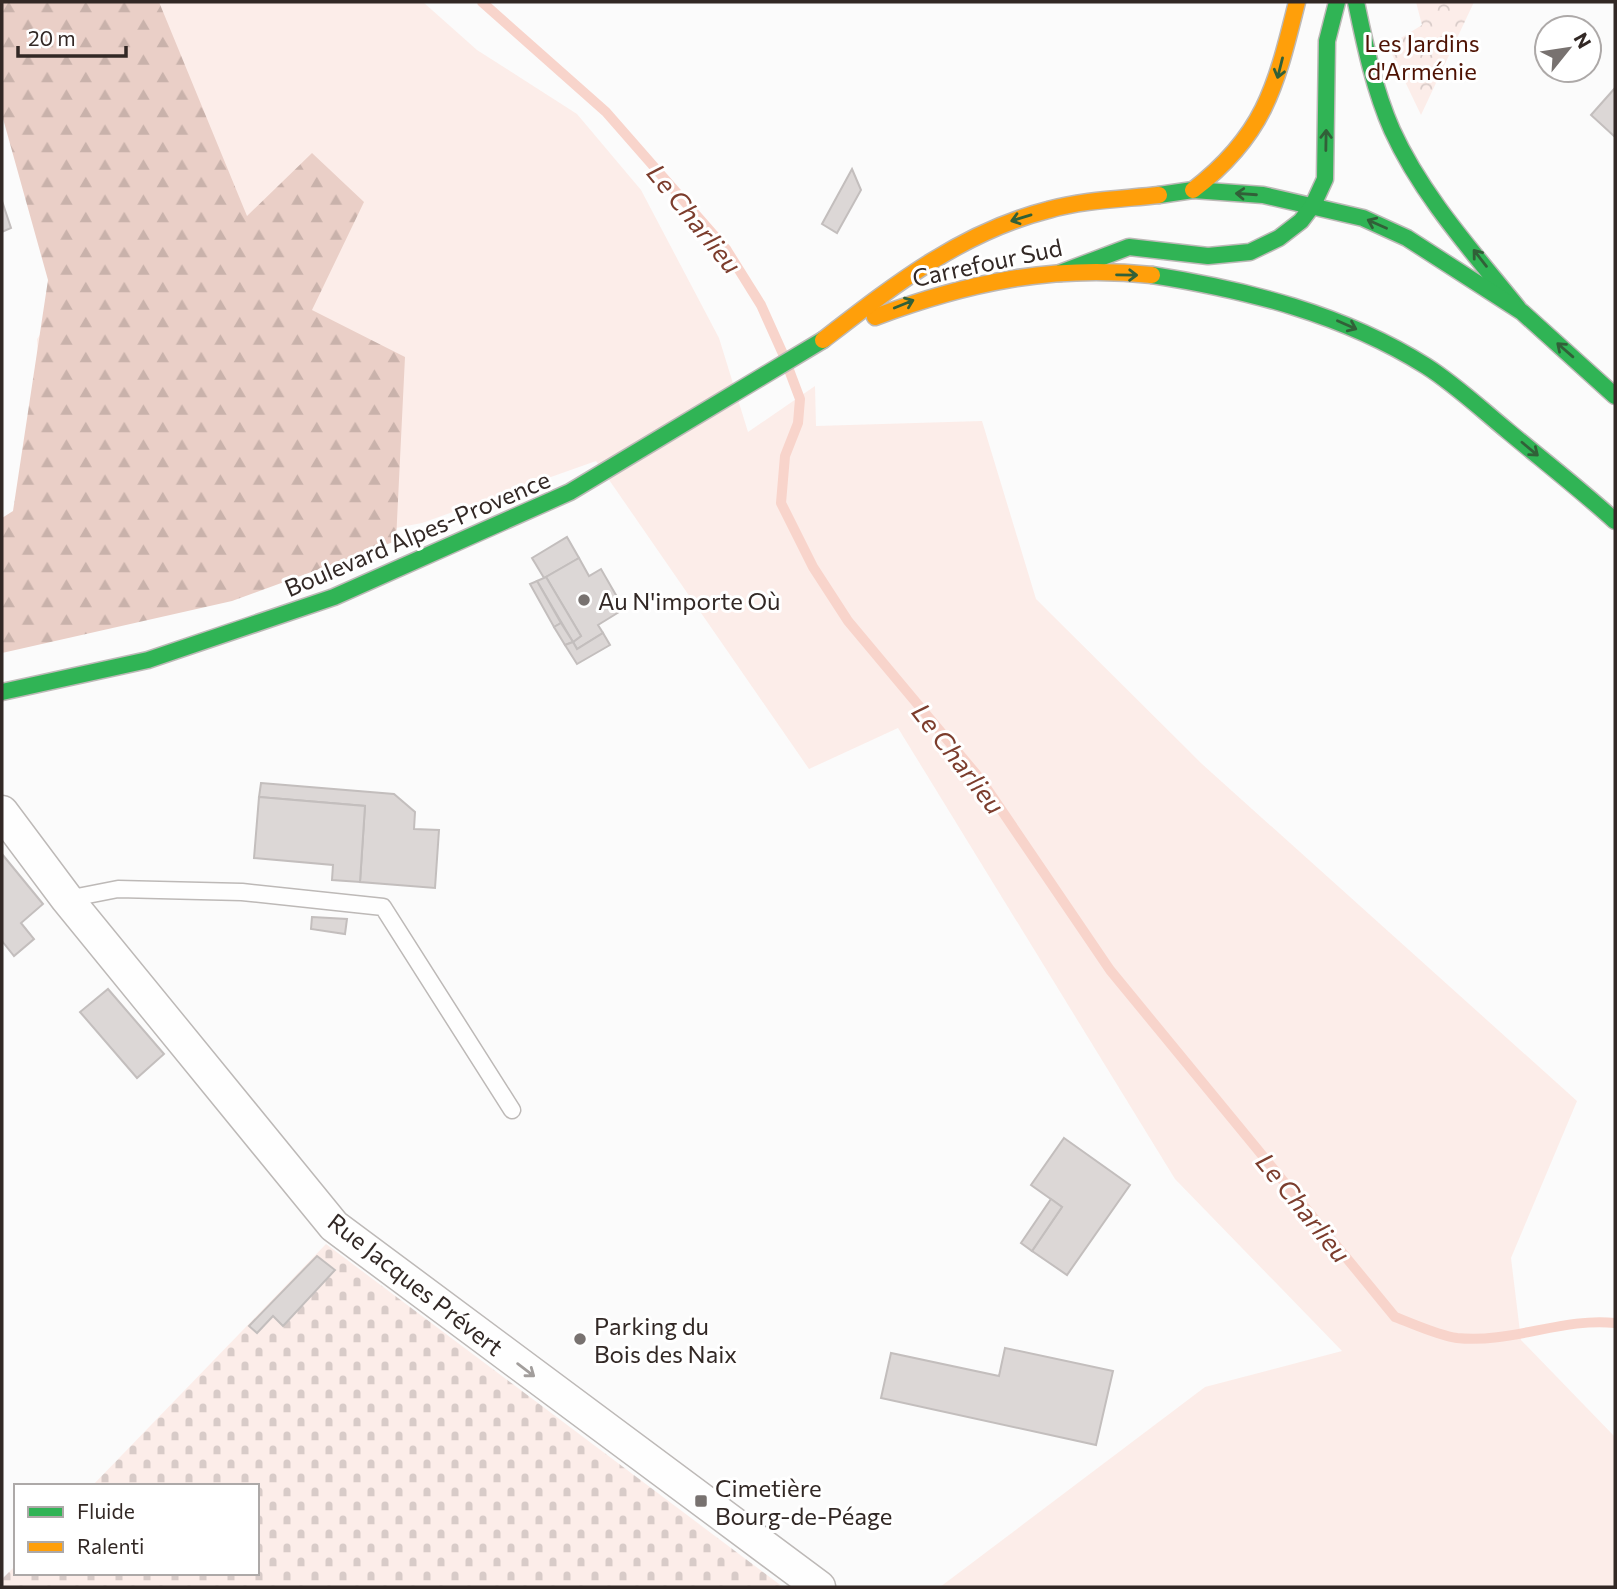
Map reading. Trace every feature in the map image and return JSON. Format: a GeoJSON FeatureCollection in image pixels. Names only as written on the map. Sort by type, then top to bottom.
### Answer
{"type":"FeatureCollection","features":[{"type":"Feature","properties":{"kind":"main road"},"geometry":{"type":"LineString","coordinates":[[1193,190],[1235,153],[1259,122],[1273,94],[1297,2]]}},
{"type":"Feature","properties":{"kind":"main road","name":"Carrefour Sud"},"geometry":{"type":"LineString","coordinates":[[820,343],[920,298],[1025,276],[1059,274],[1129,247],[1208,256],[1250,252],[1279,238],[1301,221],[1313,205],[1325,178],[1327,41],[1337,2]]}},
{"type":"Feature","properties":{"kind":"main road"},"geometry":{"type":"LineString","coordinates":[[1356,2],[1366,50],[1393,132],[1432,195],[1522,312]]}},
{"type":"Feature","properties":{"kind":"main road","name":"Carrefour Sud"},"geometry":{"type":"LineString","coordinates":[[820,343],[901,280],[1002,224],[1050,209],[1193,190],[1263,195],[1313,205]]}},
{"type":"Feature","properties":{"kind":"main road"},"geometry":{"type":"LineString","coordinates":[[1313,205],[1363,218],[1406,238],[1522,312],[1615,396]]}},
{"type":"Feature","properties":{"kind":"main road"},"geometry":{"type":"LineString","coordinates":[[1059,274],[1160,275],[1223,286],[1298,305],[1349,325],[1415,359],[1436,374],[1615,521]]}},
{"type":"Feature","properties":{"kind":"main road","name":"Boulevard Alpes-Provence"},"geometry":{"type":"LineString","coordinates":[[2,692],[148,660],[334,597],[570,492],[660,441],[820,343]]}},
{"type":"Feature","properties":{"kind":"street","name":"Rue Jacques Prévert"},"geometry":{"type":"LineString","coordinates":[[2,812],[67,899],[334,1226],[701,1503],[819,1587]]}},
{"type":"Feature","properties":{"kind":"lane"},"geometry":{"type":"LineString","coordinates":[[67,899],[118,889],[242,891],[383,908],[512,1110]]}},
{"type":"Feature","properties":{"kind":"green space"},"geometry":{"type":"Polygon","coordinates":[[[2,2],[159,2],[247,216],[312,153],[364,202],[312,310],[405,357],[396,541],[232,601],[2,653],[2,518],[13,511],[48,280],[2,115],[2,2]]]}},
{"type":"Feature","properties":{"kind":"green space"},"geometry":{"type":"Polygon","coordinates":[[[77,2],[423,2],[477,50],[577,114],[641,190],[719,338],[748,432],[815,386],[816,426],[982,421],[1036,599],[1202,764],[1577,1101],[1511,1258],[1521,1340],[1615,1437],[1615,1587],[940,1587],[1205,1387],[1342,1351],[1175,1179],[898,728],[809,769],[596,461],[422,523],[365,534],[51,617],[37,339],[147,191],[77,2]]]}},
{"type":"Feature","properties":{"kind":"green space","name":"Les Jardins d'Arménie"},"geometry":{"type":"Polygon","coordinates":[[[1416,2],[1474,2],[1421,115],[1388,46],[1422,25],[1416,2]]]}},
{"type":"Feature","properties":{"kind":"green space"},"geometry":{"type":"Polygon","coordinates":[[[326,1244],[783,1587],[2,1587],[2,1579],[14,1567],[14,1575],[259,1575],[259,1484],[94,1484],[326,1244]]]}},
{"type":"Feature","properties":{"kind":"building"},"geometry":{"type":"Polygon","coordinates":[[[1615,88],[1615,137],[1591,115],[1615,88]]]}},
{"type":"Feature","properties":{"kind":"building"},"geometry":{"type":"Polygon","coordinates":[[[852,169],[861,190],[837,233],[822,224],[852,169]]]}},
{"type":"Feature","properties":{"kind":"building"},"geometry":{"type":"Polygon","coordinates":[[[2,201],[11,228],[2,232],[2,201]]]}},
{"type":"Feature","properties":{"kind":"building"},"geometry":{"type":"Polygon","coordinates":[[[567,537],[579,558],[544,578],[532,558],[567,537]]]}},
{"type":"Feature","properties":{"kind":"building"},"geometry":{"type":"Polygon","coordinates":[[[579,558],[589,576],[601,569],[624,609],[598,625],[603,633],[577,649],[573,642],[581,636],[546,577],[579,558]]]}},
{"type":"Feature","properties":{"kind":"building"},"geometry":{"type":"Polygon","coordinates":[[[546,577],[581,636],[573,642],[537,581],[546,577]]]}},
{"type":"Feature","properties":{"kind":"building"},"geometry":{"type":"Polygon","coordinates":[[[537,581],[561,623],[554,627],[530,584],[537,581]]]}},
{"type":"Feature","properties":{"kind":"building"},"geometry":{"type":"Polygon","coordinates":[[[561,623],[573,642],[565,645],[554,627],[561,623]]]}},
{"type":"Feature","properties":{"kind":"building"},"geometry":{"type":"Polygon","coordinates":[[[603,633],[610,645],[577,664],[565,645],[573,642],[577,649],[603,633]]]}},
{"type":"Feature","properties":{"kind":"building"},"geometry":{"type":"Polygon","coordinates":[[[261,783],[394,794],[415,812],[414,829],[439,830],[435,888],[360,882],[365,806],[259,797],[261,783]]]}},
{"type":"Feature","properties":{"kind":"building"},"geometry":{"type":"Polygon","coordinates":[[[259,797],[365,806],[360,882],[332,880],[333,865],[254,858],[259,797]]]}},
{"type":"Feature","properties":{"kind":"building"},"geometry":{"type":"Polygon","coordinates":[[[2,854],[43,904],[21,923],[34,939],[14,956],[2,941],[2,854]]]}},
{"type":"Feature","properties":{"kind":"building"},"geometry":{"type":"Polygon","coordinates":[[[312,917],[347,919],[345,934],[311,929],[312,917]]]}},
{"type":"Feature","properties":{"kind":"building"},"geometry":{"type":"Polygon","coordinates":[[[108,989],[164,1054],[137,1078],[80,1012],[108,989]]]}},
{"type":"Feature","properties":{"kind":"building"},"geometry":{"type":"Polygon","coordinates":[[[1064,1138],[1130,1185],[1067,1275],[1032,1251],[1062,1207],[1031,1185],[1064,1138]]]}},
{"type":"Feature","properties":{"kind":"building"},"geometry":{"type":"Polygon","coordinates":[[[1051,1199],[1062,1207],[1032,1251],[1021,1243],[1051,1199]]]}},
{"type":"Feature","properties":{"kind":"building"},"geometry":{"type":"Polygon","coordinates":[[[317,1256],[335,1270],[283,1326],[273,1316],[257,1333],[249,1326],[317,1256]]]}},
{"type":"Feature","properties":{"kind":"building"},"geometry":{"type":"Polygon","coordinates":[[[1005,1348],[1113,1371],[1096,1445],[881,1398],[891,1353],[999,1376],[1005,1348]]]}},
{"type":"Feature","properties":{"kind":"waterway","name":"Le Charlieu"},"geometry":{"type":"LineString","coordinates":[[482,2],[606,112],[726,249],[761,305],[800,399],[798,423],[785,456],[781,503],[813,567],[848,621],[981,780],[1110,970],[1395,1317],[1449,1337],[1477,1339],[1576,1324],[1615,1323]]}},
{"type":"Feature","properties":{"kind":"traffic: fast"},"geometry":{"type":"LineString","coordinates":[[1060,273],[1129,247],[1208,256],[1250,252],[1279,238],[1301,221],[1313,205],[1325,179],[1327,41],[1337,2]]}},
{"type":"Feature","properties":{"kind":"traffic: fast"},"geometry":{"type":"LineString","coordinates":[[1356,2],[1380,99],[1404,154],[1449,223],[1518,308]]}},
{"type":"Feature","properties":{"kind":"traffic: fast"},"geometry":{"type":"LineString","coordinates":[[1159,195],[1193,190],[1263,195],[1363,218],[1407,238],[1522,312],[1615,396]]}},
{"type":"Feature","properties":{"kind":"traffic: fast"},"geometry":{"type":"LineString","coordinates":[[1152,275],[1223,288],[1294,307],[1328,318],[1394,348],[1426,366],[1458,389],[1615,521]]}},
{"type":"Feature","properties":{"kind":"traffic: fast"},"geometry":{"type":"LineString","coordinates":[[2,692],[148,660],[334,597],[570,492],[823,340]]}},
{"type":"Feature","properties":{"kind":"traffic: slow"},"geometry":{"type":"LineString","coordinates":[[1193,190],[1237,149],[1264,107],[1282,59],[1297,2]]}},
{"type":"Feature","properties":{"kind":"traffic: slow"},"geometry":{"type":"LineString","coordinates":[[823,340],[929,263],[986,232],[1061,207],[1159,195]]}},
{"type":"Feature","properties":{"kind":"traffic: slow"},"geometry":{"type":"LineString","coordinates":[[875,317],[943,295],[1010,279],[1080,272],[1152,275]]}},
{"type":"Feature","properties":{"kind":"place","name":"Au N'importe Où"},"geometry":{"type":"Point","coordinates":[584,600]}},
{"type":"Feature","properties":{"kind":"place","name":"Parking du Bois des Naix"},"geometry":{"type":"Point","coordinates":[580,1339]}},
{"type":"Feature","properties":{"kind":"place","name":"Cimetière Bourg-de-Péage"},"geometry":{"type":"Point","coordinates":[701,1501]}}]}
